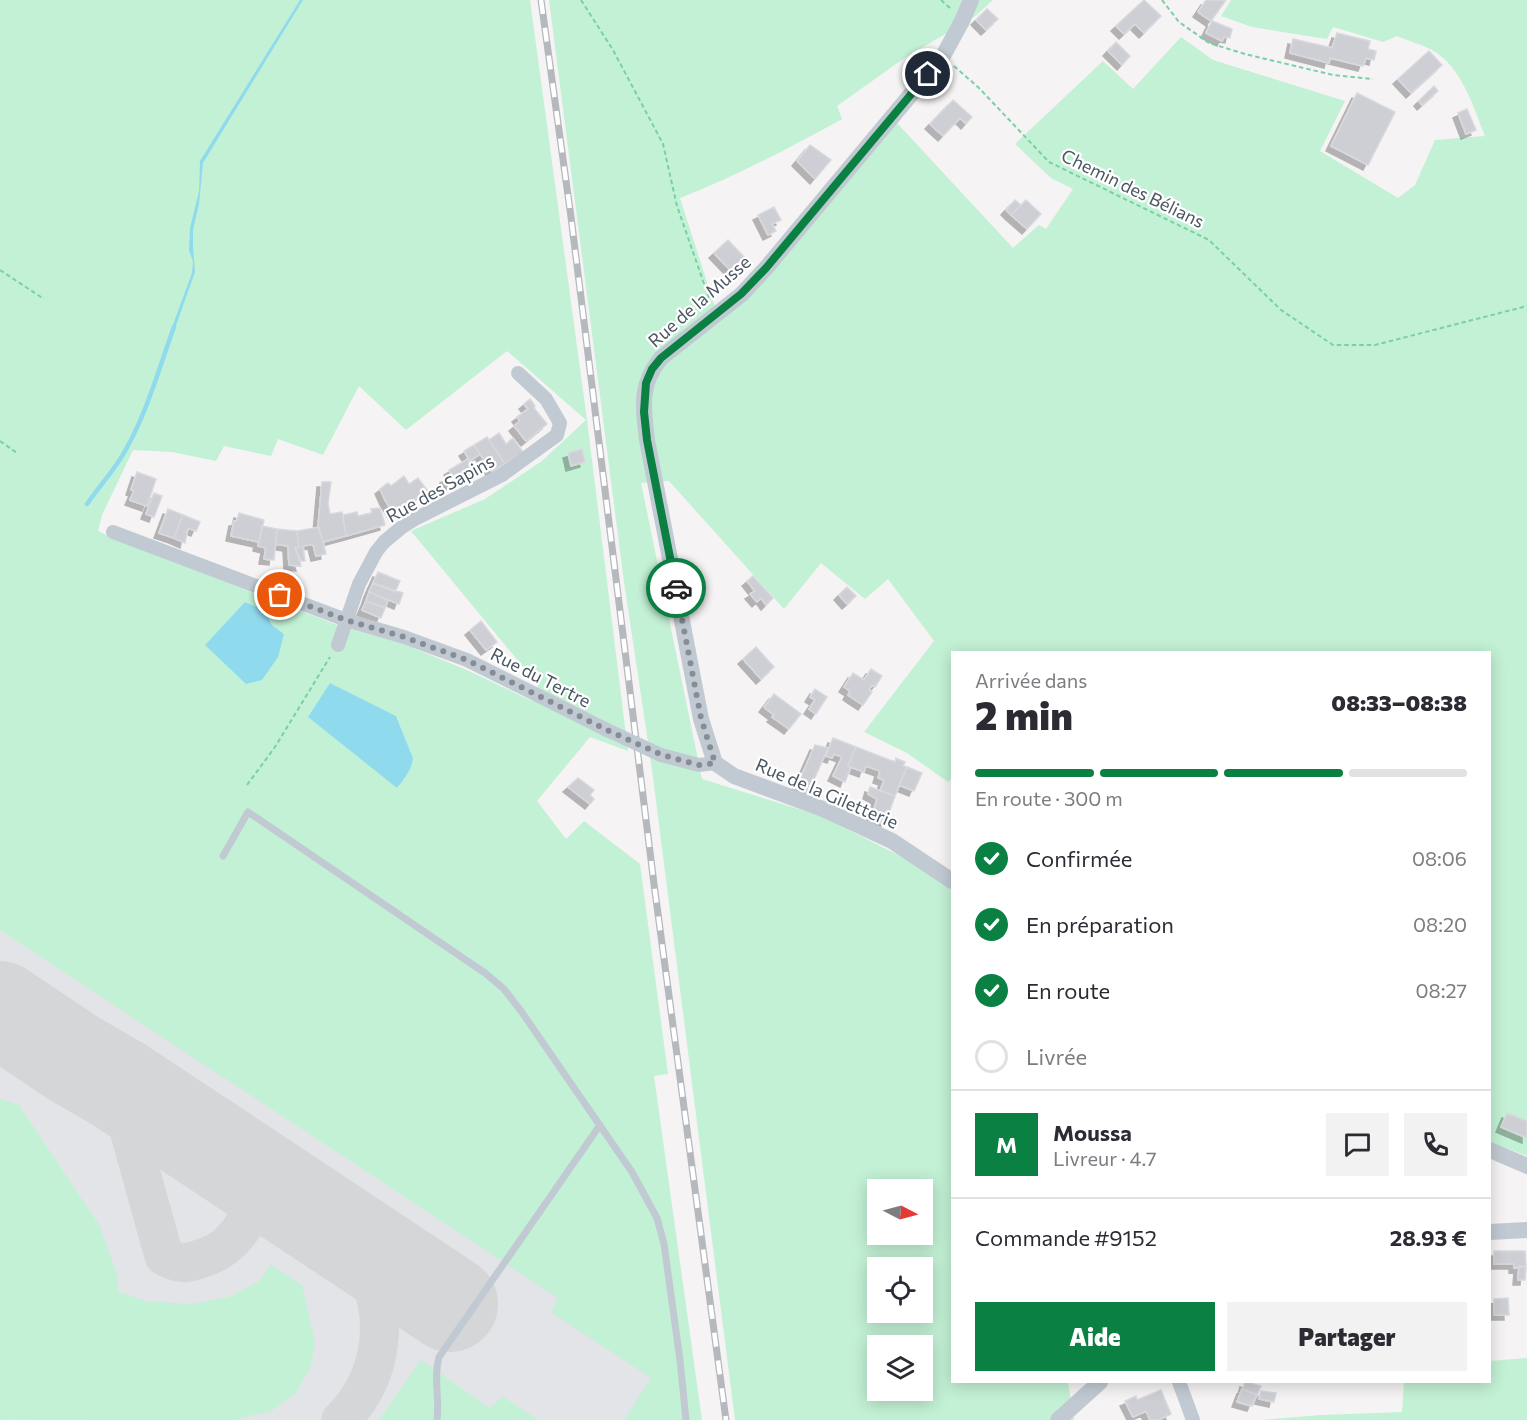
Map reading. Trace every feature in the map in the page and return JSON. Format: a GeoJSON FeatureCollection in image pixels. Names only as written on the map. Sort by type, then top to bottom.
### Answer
{"type":"FeatureCollection","features":[{"type":"Feature","properties":{"kind":"street","name":"Rue de la Musse"},"geometry":{"type":"LineString","coordinates":[[715,763],[701,718],[647,440],[644,396],[646,383],[652,369],[661,358],[741,294],[766,268],[943,56],[971,0]]}},
{"type":"Feature","properties":{"kind":"street","name":"Rue des Sapins"},"geometry":{"type":"LineString","coordinates":[[338,645],[366,568],[376,552],[393,534],[413,520],[501,475],[557,435],[561,423],[546,399],[518,373]]}},
{"type":"Feature","properties":{"kind":"street","name":"Rue du Tertre"},"geometry":{"type":"LineString","coordinates":[[113,532],[346,620],[404,637],[467,660],[662,755],[699,765],[715,763]]}},
{"type":"Feature","properties":{"kind":"street","name":"Rue de la Giletterie"},"geometry":{"type":"LineString","coordinates":[[715,763],[734,776],[823,809],[892,841],[951,880]]}},
{"type":"Feature","properties":{"kind":"street"},"geometry":{"type":"LineString","coordinates":[[1491,1150],[1527,1166]]}},
{"type":"Feature","properties":{"kind":"street"},"geometry":{"type":"LineString","coordinates":[[1491,1232],[1527,1230]]}},
{"type":"Feature","properties":{"kind":"street"},"geometry":{"type":"LineString","coordinates":[[1058,1420],[1099,1383]]}},
{"type":"Feature","properties":{"kind":"street"},"geometry":{"type":"LineString","coordinates":[[1179,1383],[1193,1420]]}},
{"type":"Feature","properties":{"kind":"lane"},"geometry":{"type":"LineString","coordinates":[[223,856],[248,812],[485,973],[504,989],[632,1172],[657,1218],[666,1256],[686,1420]]}},
{"type":"Feature","properties":{"kind":"lane"},"geometry":{"type":"LineString","coordinates":[[437,1420],[439,1408],[436,1367],[438,1357],[600,1125]]}},
{"type":"Feature","properties":{"kind":"path"},"geometry":{"type":"LineString","coordinates":[[581,0],[613,50],[663,144],[677,206],[715,314]]}},
{"type":"Feature","properties":{"kind":"path"},"geometry":{"type":"LineString","coordinates":[[1162,0],[1179,22],[1209,43],[1333,75],[1373,79]]}},
{"type":"Feature","properties":{"kind":"path","name":"Chemin des Bélians"},"geometry":{"type":"LineString","coordinates":[[943,56],[979,88],[1049,162],[1209,240],[1281,310],[1333,345],[1375,345],[1527,306]]}},
{"type":"Feature","properties":{"kind":"path"},"geometry":{"type":"LineString","coordinates":[[0,270],[44,299]]}},
{"type":"Feature","properties":{"kind":"path"},"geometry":{"type":"LineString","coordinates":[[0,441],[17,453]]}},
{"type":"Feature","properties":{"kind":"path"},"geometry":{"type":"LineString","coordinates":[[247,785],[275,747],[338,645]]}},
{"type":"Feature","properties":{"kind":"shaded area"},"geometry":{"type":"Polygon","coordinates":[[[0,0],[85,506],[98,531],[114,539],[702,1420],[0,1420],[0,0]]]}},
{"type":"Feature","properties":{"kind":"green space"},"geometry":{"type":"Polygon","coordinates":[[[0,0],[530,0],[587,420],[628,751],[590,737],[537,801],[566,839],[584,821],[640,864],[668,1074],[654,1076],[702,1420],[624,1420],[651,1378],[551,1312],[558,1298],[0,930],[0,0]],[[507,351],[406,430],[359,386],[323,455],[278,439],[271,456],[224,446],[216,461],[172,452],[133,450],[102,515],[98,531],[340,626],[404,644],[532,701],[538,685],[411,531],[485,499],[542,461],[586,420],[507,351]],[[265,611],[229,621],[206,644],[284,634],[272,625],[265,611]],[[330,683],[397,788],[409,770],[413,758],[396,716],[330,683]]]}},
{"type":"Feature","properties":{"kind":"green space"},"geometry":{"type":"Polygon","coordinates":[[[549,0],[993,0],[974,17],[903,59],[837,106],[842,119],[742,171],[680,198],[715,307],[723,319],[897,123],[1013,248],[1039,225],[1046,229],[1073,189],[1051,178],[1015,144],[1103,61],[1133,89],[1181,37],[1213,60],[1345,101],[1320,151],[1398,198],[1415,185],[1435,140],[1485,136],[1471,100],[1451,66],[1432,50],[1397,36],[1383,42],[1333,27],[1327,39],[1252,27],[1221,16],[1231,0],[1527,0],[1527,1156],[1491,1142],[1491,651],[951,651],[951,779],[948,782],[907,753],[864,732],[934,641],[888,579],[865,599],[821,563],[784,609],[669,481],[641,483],[702,779],[821,816],[902,857],[951,889],[951,1383],[1068,1383],[1074,1420],[735,1420],[651,762],[624,582],[549,0]]]}},
{"type":"Feature","properties":{"kind":"green space"},"geometry":{"type":"Polygon","coordinates":[[[0,1099],[19,1105],[100,1226],[118,1277],[118,1292],[147,1301],[190,1304],[229,1297],[258,1282],[271,1265],[302,1285],[315,1343],[310,1368],[296,1393],[271,1411],[232,1420],[0,1419],[0,1099]]]}},
{"type":"Feature","properties":{"kind":"green space"},"geometry":{"type":"Polygon","coordinates":[[[1527,1358],[1527,1420],[1260,1420],[1402,1412],[1404,1383],[1491,1383],[1491,1361],[1527,1358]]]}},
{"type":"Feature","properties":{"kind":"green space"},"geometry":{"type":"Polygon","coordinates":[[[421,1360],[490,1408],[502,1396],[538,1420],[379,1420],[421,1360]]]}},
{"type":"Feature","properties":{"kind":"water"},"geometry":{"type":"Polygon","coordinates":[[[300,0],[303,0],[203,163],[199,204],[193,230],[195,272],[174,331],[171,330],[192,273],[193,262],[189,250],[190,228],[199,191],[200,161],[300,0]]]}},
{"type":"Feature","properties":{"kind":"water"},"geometry":{"type":"Polygon","coordinates":[[[245,602],[265,611],[272,625],[284,634],[278,657],[262,680],[246,684],[205,645],[245,602]]]}},
{"type":"Feature","properties":{"kind":"water"},"geometry":{"type":"Polygon","coordinates":[[[330,683],[396,716],[413,758],[405,778],[397,788],[308,717],[330,683]]]}},
{"type":"Feature","properties":{"kind":"building"},"geometry":{"type":"Polygon","coordinates":[[[1144,0],[1161,16],[1144,33],[1135,24],[1124,34],[1116,26],[1144,0]]]}},
{"type":"Feature","properties":{"kind":"building"},"geometry":{"type":"Polygon","coordinates":[[[1206,0],[1226,0],[1211,21],[1198,12],[1206,0]]]}},
{"type":"Feature","properties":{"kind":"building"},"geometry":{"type":"Polygon","coordinates":[[[987,9],[998,19],[986,30],[976,20],[987,9]]]}},
{"type":"Feature","properties":{"kind":"building"},"geometry":{"type":"Polygon","coordinates":[[[1212,21],[1232,29],[1230,38],[1224,37],[1222,41],[1206,33],[1212,21]]]}},
{"type":"Feature","properties":{"kind":"building"},"geometry":{"type":"Polygon","coordinates":[[[1337,33],[1370,41],[1368,49],[1376,51],[1374,60],[1366,58],[1363,66],[1330,58],[1329,63],[1290,53],[1293,39],[1332,48],[1337,33]]]}},
{"type":"Feature","properties":{"kind":"building"},"geometry":{"type":"Polygon","coordinates":[[[1116,42],[1130,56],[1122,65],[1108,51],[1116,42]]]}},
{"type":"Feature","properties":{"kind":"building"},"geometry":{"type":"Polygon","coordinates":[[[1429,51],[1442,65],[1411,93],[1398,79],[1429,51]]]}},
{"type":"Feature","properties":{"kind":"building"},"geometry":{"type":"Polygon","coordinates":[[[1434,86],[1438,91],[1422,105],[1419,101],[1434,86]]]}},
{"type":"Feature","properties":{"kind":"building"},"geometry":{"type":"Polygon","coordinates":[[[1357,93],[1395,112],[1368,165],[1331,146],[1357,93]]]}},
{"type":"Feature","properties":{"kind":"building"},"geometry":{"type":"Polygon","coordinates":[[[953,100],[972,117],[966,124],[960,118],[943,136],[930,124],[953,100]]]}},
{"type":"Feature","properties":{"kind":"building"},"geometry":{"type":"Polygon","coordinates":[[[1467,109],[1476,130],[1466,134],[1458,113],[1467,109]]]}},
{"type":"Feature","properties":{"kind":"building"},"geometry":{"type":"Polygon","coordinates":[[[810,145],[831,160],[815,179],[797,161],[810,145]]]}},
{"type":"Feature","properties":{"kind":"building"},"geometry":{"type":"Polygon","coordinates":[[[1015,200],[1021,205],[1011,215],[1006,210],[1015,200]]]}},
{"type":"Feature","properties":{"kind":"building"},"geometry":{"type":"Polygon","coordinates":[[[1026,200],[1041,214],[1027,229],[1011,215],[1026,200]]]}},
{"type":"Feature","properties":{"kind":"building"},"geometry":{"type":"Polygon","coordinates":[[[774,207],[781,220],[772,224],[776,231],[768,235],[758,215],[774,207]]]}},
{"type":"Feature","properties":{"kind":"building"},"geometry":{"type":"Polygon","coordinates":[[[728,240],[747,260],[733,273],[714,253],[728,240]]]}},
{"type":"Feature","properties":{"kind":"building"},"geometry":{"type":"Polygon","coordinates":[[[530,399],[547,424],[526,441],[514,426],[520,421],[517,417],[528,409],[524,404],[530,399]]]}},
{"type":"Feature","properties":{"kind":"building"},"geometry":{"type":"Polygon","coordinates":[[[499,433],[506,444],[513,438],[523,452],[505,464],[489,440],[499,433]]]}},
{"type":"Feature","properties":{"kind":"building"},"geometry":{"type":"Polygon","coordinates":[[[487,437],[505,464],[492,472],[474,445],[487,437]]]}},
{"type":"Feature","properties":{"kind":"building"},"geometry":{"type":"Polygon","coordinates":[[[474,445],[480,454],[470,461],[464,451],[474,445]]]}},
{"type":"Feature","properties":{"kind":"building"},"geometry":{"type":"Polygon","coordinates":[[[582,449],[585,462],[571,466],[568,453],[582,449]]]}},
{"type":"Feature","properties":{"kind":"building"},"geometry":{"type":"Polygon","coordinates":[[[468,459],[473,466],[470,468],[473,474],[449,486],[445,478],[452,475],[449,470],[468,459]]]}},
{"type":"Feature","properties":{"kind":"building"},"geometry":{"type":"Polygon","coordinates":[[[137,472],[156,479],[147,506],[130,500],[137,472]]]}},
{"type":"Feature","properties":{"kind":"building"},"geometry":{"type":"Polygon","coordinates":[[[404,476],[409,484],[418,478],[427,490],[394,515],[380,489],[388,483],[391,486],[404,476]]]}},
{"type":"Feature","properties":{"kind":"building"},"geometry":{"type":"Polygon","coordinates":[[[322,482],[331,482],[328,503],[330,514],[342,512],[346,536],[323,542],[318,527],[322,482]]]}},
{"type":"Feature","properties":{"kind":"building"},"geometry":{"type":"Polygon","coordinates":[[[154,493],[162,496],[154,517],[146,514],[154,493]]]}},
{"type":"Feature","properties":{"kind":"building"},"geometry":{"type":"Polygon","coordinates":[[[380,508],[385,525],[346,536],[343,515],[357,512],[358,516],[372,513],[371,509],[380,508]]]}},
{"type":"Feature","properties":{"kind":"building"},"geometry":{"type":"Polygon","coordinates":[[[168,509],[183,515],[174,538],[159,533],[168,509]]]}},
{"type":"Feature","properties":{"kind":"building"},"geometry":{"type":"Polygon","coordinates":[[[239,513],[264,520],[259,542],[231,536],[234,521],[237,521],[239,513]]]}},
{"type":"Feature","properties":{"kind":"building"},"geometry":{"type":"Polygon","coordinates":[[[183,515],[200,522],[196,531],[188,528],[185,543],[174,538],[183,515]]]}},
{"type":"Feature","properties":{"kind":"building"},"geometry":{"type":"Polygon","coordinates":[[[262,526],[277,529],[274,560],[264,559],[266,548],[258,546],[262,526]]]}},
{"type":"Feature","properties":{"kind":"building"},"geometry":{"type":"Polygon","coordinates":[[[319,527],[326,554],[316,556],[313,544],[303,546],[305,561],[301,561],[295,547],[299,547],[297,531],[319,527]]]}},
{"type":"Feature","properties":{"kind":"building"},"geometry":{"type":"Polygon","coordinates":[[[277,529],[297,531],[299,547],[295,547],[301,566],[289,565],[288,546],[276,544],[277,529]]]}},
{"type":"Feature","properties":{"kind":"building"},"geometry":{"type":"Polygon","coordinates":[[[378,572],[400,581],[395,592],[373,583],[378,572]]]}},
{"type":"Feature","properties":{"kind":"building"},"geometry":{"type":"Polygon","coordinates":[[[753,576],[773,598],[766,605],[761,598],[757,602],[750,594],[755,591],[747,581],[753,576]]]}},
{"type":"Feature","properties":{"kind":"building"},"geometry":{"type":"Polygon","coordinates":[[[373,583],[403,593],[399,604],[369,592],[373,583]]]}},
{"type":"Feature","properties":{"kind":"building"},"geometry":{"type":"Polygon","coordinates":[[[847,587],[856,596],[847,604],[839,595],[847,587]]]}},
{"type":"Feature","properties":{"kind":"building"},"geometry":{"type":"Polygon","coordinates":[[[369,592],[388,600],[385,608],[366,601],[369,592]]]}},
{"type":"Feature","properties":{"kind":"building"},"geometry":{"type":"Polygon","coordinates":[[[366,601],[385,608],[381,618],[362,610],[366,601]]]}},
{"type":"Feature","properties":{"kind":"building"},"geometry":{"type":"Polygon","coordinates":[[[481,621],[497,642],[486,650],[470,630],[481,621]]]}},
{"type":"Feature","properties":{"kind":"building"},"geometry":{"type":"Polygon","coordinates":[[[756,647],[774,667],[761,679],[743,659],[756,647]]]}},
{"type":"Feature","properties":{"kind":"building"},"geometry":{"type":"Polygon","coordinates":[[[871,669],[882,676],[875,687],[872,685],[869,690],[872,692],[863,705],[848,695],[850,691],[844,687],[853,673],[864,680],[871,669]]]}},
{"type":"Feature","properties":{"kind":"building"},"geometry":{"type":"Polygon","coordinates":[[[815,689],[827,697],[816,714],[809,709],[815,700],[810,697],[815,689]]]}},
{"type":"Feature","properties":{"kind":"building"},"geometry":{"type":"Polygon","coordinates":[[[774,694],[801,714],[789,729],[772,717],[774,715],[764,707],[774,694]]]}},
{"type":"Feature","properties":{"kind":"building"},"geometry":{"type":"Polygon","coordinates":[[[833,738],[856,747],[848,766],[851,767],[845,782],[833,776],[842,757],[834,754],[832,758],[826,756],[833,738]]]}},
{"type":"Feature","properties":{"kind":"building"},"geometry":{"type":"Polygon","coordinates":[[[815,745],[828,748],[808,793],[796,788],[815,745]]]}},
{"type":"Feature","properties":{"kind":"building"},"geometry":{"type":"Polygon","coordinates":[[[856,747],[895,762],[896,758],[905,762],[903,766],[907,767],[895,796],[880,791],[884,780],[878,778],[880,771],[866,766],[864,772],[848,766],[856,747]]]}},
{"type":"Feature","properties":{"kind":"building"},"geometry":{"type":"Polygon","coordinates":[[[907,767],[922,773],[914,791],[899,785],[907,767]]]}},
{"type":"Feature","properties":{"kind":"building"},"geometry":{"type":"Polygon","coordinates":[[[578,778],[594,790],[590,795],[594,799],[590,804],[568,787],[578,778]]]}},
{"type":"Feature","properties":{"kind":"building"},"geometry":{"type":"Polygon","coordinates":[[[870,787],[895,796],[885,824],[871,819],[877,799],[868,794],[870,787]]]}},
{"type":"Feature","properties":{"kind":"building"},"geometry":{"type":"Polygon","coordinates":[[[1507,1113],[1527,1121],[1527,1138],[1501,1127],[1507,1113]]]}},
{"type":"Feature","properties":{"kind":"building"},"geometry":{"type":"Polygon","coordinates":[[[1494,1251],[1525,1251],[1526,1266],[1514,1268],[1514,1264],[1494,1264],[1494,1251]]]}},
{"type":"Feature","properties":{"kind":"building"},"geometry":{"type":"Polygon","coordinates":[[[1519,1266],[1526,1266],[1525,1280],[1518,1280],[1519,1266]]]}},
{"type":"Feature","properties":{"kind":"building"},"geometry":{"type":"Polygon","coordinates":[[[1508,1298],[1509,1315],[1494,1315],[1494,1299],[1508,1298]]]}},
{"type":"Feature","properties":{"kind":"building"},"geometry":{"type":"Polygon","coordinates":[[[1245,1383],[1261,1386],[1257,1395],[1243,1389],[1245,1383]]]}},
{"type":"Feature","properties":{"kind":"building"},"geometry":{"type":"Polygon","coordinates":[[[1242,1389],[1257,1395],[1252,1406],[1237,1402],[1242,1389]]]}},
{"type":"Feature","properties":{"kind":"building"},"geometry":{"type":"Polygon","coordinates":[[[1161,1390],[1171,1414],[1158,1420],[1150,1420],[1146,1411],[1133,1417],[1125,1401],[1136,1396],[1137,1400],[1161,1390]]]}},
{"type":"Feature","properties":{"kind":"building"},"geometry":{"type":"Polygon","coordinates":[[[1261,1391],[1276,1393],[1274,1402],[1259,1399],[1261,1391]]]}},
{"type":"Feature","properties":{"kind":"waterway"},"geometry":{"type":"LineString","coordinates":[[87,504],[117,465],[133,436],[174,327]]}},
{"type":"Feature","properties":{"kind":"taxiway"},"geometry":{"type":"LineString","coordinates":[[73,1058],[102,1082],[124,1112],[164,1256],[183,1263],[209,1256],[227,1245],[239,1232],[253,1208],[257,1183],[254,1160],[243,1139],[227,1122],[206,1110],[181,1105],[154,1108]]}},
{"type":"Feature","properties":{"kind":"taxiway"},"geometry":{"type":"LineString","coordinates":[[316,1216],[341,1237],[357,1255],[371,1282],[377,1303],[378,1345],[374,1365],[366,1385],[341,1420]]}},
{"type":"Feature","properties":{"kind":"runway"},"geometry":{"type":"LineString","coordinates":[[0,1009],[73,1058],[118,1084],[450,1304]]}},
{"type":"Feature","properties":{"kind":"railway"},"geometry":{"type":"LineString","coordinates":[[541,0],[571,217],[654,884],[726,1420]]}},
{"type":"Feature","properties":{"kind":"way so far"},"geometry":{"type":"LineString","coordinates":[[280,595],[346,620],[404,637],[467,660],[662,755],[699,765],[715,763],[701,718],[676,588]]}},
{"type":"Feature","properties":{"kind":"route"},"geometry":{"type":"LineString","coordinates":[[676,588],[647,440],[644,396],[652,369],[661,358],[741,294],[766,268],[928,74]]}}]}
